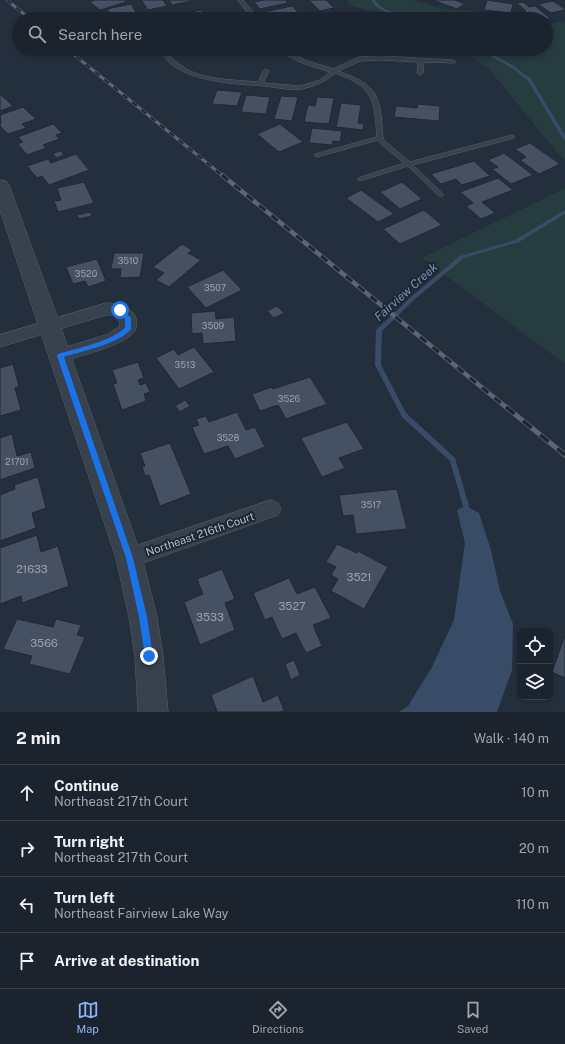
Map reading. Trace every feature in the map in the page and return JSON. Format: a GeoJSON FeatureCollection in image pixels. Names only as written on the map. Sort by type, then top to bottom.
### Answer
{"type":"FeatureCollection","features":[{"type":"Feature","properties":{"kind":"street"},"geometry":{"type":"LineString","coordinates":[[0,185],[130,558],[143,617],[149,656],[153,712]]}},
{"type":"Feature","properties":{"kind":"street"},"geometry":{"type":"LineString","coordinates":[[0,341],[106,309],[120,310],[128,318],[128,329],[114,338],[60,356]]}},
{"type":"Feature","properties":{"kind":"street","name":"Northeast 216th Court"},"geometry":{"type":"LineString","coordinates":[[130,558],[271,509]]}},
{"type":"Feature","properties":{"kind":"lane"},"geometry":{"type":"LineString","coordinates":[[240,0],[250,12]]}},
{"type":"Feature","properties":{"kind":"lane"},"geometry":{"type":"LineString","coordinates":[[166,56],[187,72],[197,76],[226,81],[300,88],[322,81],[335,70],[359,59],[381,58],[453,62]]}},
{"type":"Feature","properties":{"kind":"lane"},"geometry":{"type":"LineString","coordinates":[[292,56],[309,63],[335,70],[353,78],[369,90],[376,101],[380,138],[382,142],[409,164],[441,195]]}},
{"type":"Feature","properties":{"kind":"lane"},"geometry":{"type":"LineString","coordinates":[[420,73],[421,60]]}},
{"type":"Feature","properties":{"kind":"lane"},"geometry":{"type":"LineString","coordinates":[[260,84],[266,71]]}},
{"type":"Feature","properties":{"kind":"lane"},"geometry":{"type":"LineString","coordinates":[[360,180],[409,164],[512,137]]}},
{"type":"Feature","properties":{"kind":"lane"},"geometry":{"type":"LineString","coordinates":[[317,156],[380,138]]}},
{"type":"Feature","properties":{"kind":"green space"},"geometry":{"type":"Polygon","coordinates":[[[347,0],[412,0],[444,9],[476,12],[374,12],[350,5],[347,0]]]}},
{"type":"Feature","properties":{"kind":"green space"},"geometry":{"type":"Polygon","coordinates":[[[565,21],[565,160],[489,69],[471,56],[553,56],[553,24],[565,21]]]}},
{"type":"Feature","properties":{"kind":"green space"},"geometry":{"type":"Polygon","coordinates":[[[565,188],[565,364],[422,258],[565,188]]]}},
{"type":"Feature","properties":{"kind":"water"},"geometry":{"type":"Polygon","coordinates":[[[466,506],[479,513],[491,550],[500,591],[513,624],[512,670],[497,712],[399,712],[408,706],[432,667],[454,620],[465,543],[457,510],[466,506]]]}},
{"type":"Feature","properties":{"kind":"building"},"geometry":{"type":"Polygon","coordinates":[[[95,0],[124,0],[126,2],[100,10],[90,2],[95,0]]]}},
{"type":"Feature","properties":{"kind":"building"},"geometry":{"type":"Polygon","coordinates":[[[141,0],[163,0],[167,6],[148,10],[141,0]]]}},
{"type":"Feature","properties":{"kind":"building"},"geometry":{"type":"Polygon","coordinates":[[[169,0],[192,0],[192,1],[172,5],[169,0]]]}},
{"type":"Feature","properties":{"kind":"building"},"geometry":{"type":"Polygon","coordinates":[[[263,0],[285,0],[288,3],[260,9],[254,2],[263,0]]]}},
{"type":"Feature","properties":{"kind":"building"},"geometry":{"type":"Polygon","coordinates":[[[309,0],[326,0],[334,8],[320,11],[309,0]]]}},
{"type":"Feature","properties":{"kind":"building"},"geometry":{"type":"Polygon","coordinates":[[[432,0],[455,0],[465,4],[457,9],[432,0]]]}},
{"type":"Feature","properties":{"kind":"building"},"geometry":{"type":"Polygon","coordinates":[[[487,0],[513,4],[511,12],[484,10],[487,0]]]}},
{"type":"Feature","properties":{"kind":"building"},"geometry":{"type":"Polygon","coordinates":[[[553,1],[565,10],[550,12],[538,4],[553,1]]]}},
{"type":"Feature","properties":{"kind":"building"},"geometry":{"type":"Polygon","coordinates":[[[523,2],[529,7],[535,6],[542,12],[519,12],[526,11],[517,3],[523,2]]]}},
{"type":"Feature","properties":{"kind":"building"},"geometry":{"type":"Polygon","coordinates":[[[131,4],[136,12],[109,12],[107,9],[131,4]]]}},
{"type":"Feature","properties":{"kind":"building"},"geometry":{"type":"Polygon","coordinates":[[[292,6],[298,12],[264,12],[292,6]]]}},
{"type":"Feature","properties":{"kind":"building"},"geometry":{"type":"Polygon","coordinates":[[[201,10],[203,12],[191,12],[201,10]]]}},
{"type":"Feature","properties":{"kind":"building"},"geometry":{"type":"Polygon","coordinates":[[[217,90],[242,92],[237,106],[212,104],[217,90]]]}},
{"type":"Feature","properties":{"kind":"building"},"geometry":{"type":"Polygon","coordinates":[[[0,94],[13,106],[0,111],[0,94]]]}},
{"type":"Feature","properties":{"kind":"building"},"geometry":{"type":"Polygon","coordinates":[[[246,95],[270,97],[266,114],[241,112],[246,95]]]}},
{"type":"Feature","properties":{"kind":"building"},"geometry":{"type":"Polygon","coordinates":[[[281,96],[298,97],[292,121],[274,119],[281,96]]]}},
{"type":"Feature","properties":{"kind":"building"},"geometry":{"type":"Polygon","coordinates":[[[317,97],[334,98],[329,124],[304,122],[308,105],[315,106],[317,97]]]}},
{"type":"Feature","properties":{"kind":"building"},"geometry":{"type":"Polygon","coordinates":[[[341,103],[361,105],[358,123],[364,124],[363,130],[336,127],[341,103]]]}},
{"type":"Feature","properties":{"kind":"building"},"geometry":{"type":"Polygon","coordinates":[[[418,104],[440,106],[439,121],[394,117],[396,106],[417,108],[418,104]]]}},
{"type":"Feature","properties":{"kind":"building"},"geometry":{"type":"Polygon","coordinates":[[[23,107],[36,119],[22,124],[26,128],[8,134],[0,126],[0,115],[23,107]]]}},
{"type":"Feature","properties":{"kind":"building"},"geometry":{"type":"Polygon","coordinates":[[[53,124],[62,133],[56,135],[59,139],[43,145],[46,148],[27,155],[18,144],[23,142],[18,137],[53,124]]]}},
{"type":"Feature","properties":{"kind":"building"},"geometry":{"type":"Polygon","coordinates":[[[280,124],[303,142],[279,152],[257,134],[280,124]]]}},
{"type":"Feature","properties":{"kind":"building"},"geometry":{"type":"Polygon","coordinates":[[[312,128],[342,131],[340,142],[333,141],[332,145],[309,143],[312,128]]]}},
{"type":"Feature","properties":{"kind":"building"},"geometry":{"type":"Polygon","coordinates":[[[530,143],[560,164],[539,174],[520,160],[526,157],[515,149],[530,143]]]}},
{"type":"Feature","properties":{"kind":"building"},"geometry":{"type":"Polygon","coordinates":[[[61,151],[64,155],[56,158],[53,153],[61,151]]]}},
{"type":"Feature","properties":{"kind":"building"},"geometry":{"type":"Polygon","coordinates":[[[504,153],[533,175],[511,184],[492,169],[498,167],[488,160],[504,153]]]}},
{"type":"Feature","properties":{"kind":"building"},"geometry":{"type":"Polygon","coordinates":[[[76,154],[89,170],[49,185],[42,176],[37,178],[27,166],[48,159],[51,163],[76,154]]]}},
{"type":"Feature","properties":{"kind":"building"},"geometry":{"type":"Polygon","coordinates":[[[474,161],[490,176],[462,185],[456,179],[441,184],[431,174],[474,161]]]}},
{"type":"Feature","properties":{"kind":"building"},"geometry":{"type":"Polygon","coordinates":[[[498,178],[513,190],[482,202],[495,213],[481,219],[466,206],[473,203],[460,192],[498,178]]]}},
{"type":"Feature","properties":{"kind":"building"},"geometry":{"type":"Polygon","coordinates":[[[84,182],[94,203],[58,212],[54,201],[61,200],[57,188],[84,182]]]}},
{"type":"Feature","properties":{"kind":"building"},"geometry":{"type":"Polygon","coordinates":[[[402,182],[422,199],[400,209],[380,192],[402,182]]]}},
{"type":"Feature","properties":{"kind":"building"},"geometry":{"type":"Polygon","coordinates":[[[361,190],[394,214],[378,222],[346,198],[361,190]]]}},
{"type":"Feature","properties":{"kind":"building"},"geometry":{"type":"Polygon","coordinates":[[[424,210],[442,225],[400,244],[383,229],[424,210]]]}},
{"type":"Feature","properties":{"kind":"building"},"geometry":{"type":"Polygon","coordinates":[[[90,212],[92,216],[79,219],[77,215],[90,212]]]}},
{"type":"Feature","properties":{"kind":"building"},"geometry":{"type":"Polygon","coordinates":[[[182,244],[192,250],[188,253],[201,260],[169,287],[156,280],[164,273],[153,267],[182,244]]]}},
{"type":"Feature","properties":{"kind":"building"},"geometry":{"type":"Polygon","coordinates":[[[114,253],[144,253],[140,277],[120,278],[121,269],[111,269],[114,253]]]}},
{"type":"Feature","properties":{"kind":"building"},"geometry":{"type":"Polygon","coordinates":[[[97,259],[106,281],[88,287],[85,281],[73,284],[66,267],[97,259]]]}},
{"type":"Feature","properties":{"kind":"building"},"geometry":{"type":"Polygon","coordinates":[[[223,270],[242,290],[206,308],[187,287],[223,270]]]}},
{"type":"Feature","properties":{"kind":"building"},"geometry":{"type":"Polygon","coordinates":[[[277,306],[284,313],[274,318],[267,311],[277,306]]]}},
{"type":"Feature","properties":{"kind":"building"},"geometry":{"type":"Polygon","coordinates":[[[215,311],[216,319],[234,317],[236,341],[203,344],[202,333],[192,334],[191,313],[215,311]]]}},
{"type":"Feature","properties":{"kind":"building"},"geometry":{"type":"Polygon","coordinates":[[[194,347],[214,372],[179,389],[156,358],[174,349],[178,355],[194,347]]]}},
{"type":"Feature","properties":{"kind":"building"},"geometry":{"type":"Polygon","coordinates":[[[138,362],[144,378],[138,380],[140,385],[146,383],[150,392],[144,394],[146,401],[122,410],[113,384],[117,383],[112,370],[138,362]]]}},
{"type":"Feature","properties":{"kind":"building"},"geometry":{"type":"Polygon","coordinates":[[[13,364],[19,386],[15,388],[21,410],[0,416],[0,368],[13,364]]]}},
{"type":"Feature","properties":{"kind":"building"},"geometry":{"type":"Polygon","coordinates":[[[310,377],[327,404],[286,419],[278,405],[260,411],[252,394],[310,377]]]}},
{"type":"Feature","properties":{"kind":"building"},"geometry":{"type":"Polygon","coordinates":[[[185,400],[190,406],[180,412],[175,406],[185,400]]]}},
{"type":"Feature","properties":{"kind":"building"},"geometry":{"type":"Polygon","coordinates":[[[237,412],[246,430],[255,427],[265,447],[235,459],[228,446],[204,454],[192,427],[199,425],[196,419],[206,416],[209,422],[237,412]]]}},
{"type":"Feature","properties":{"kind":"building"},"geometry":{"type":"Polygon","coordinates":[[[347,422],[364,449],[339,458],[345,468],[322,477],[301,438],[347,422]]]}},
{"type":"Feature","properties":{"kind":"building"},"geometry":{"type":"Polygon","coordinates":[[[12,434],[17,456],[31,452],[35,468],[0,480],[0,438],[12,434]]]}},
{"type":"Feature","properties":{"kind":"building"},"geometry":{"type":"Polygon","coordinates":[[[170,443],[191,494],[160,506],[149,475],[145,476],[142,467],[145,466],[140,453],[170,443]]]}},
{"type":"Feature","properties":{"kind":"building"},"geometry":{"type":"Polygon","coordinates":[[[38,477],[46,508],[32,513],[36,528],[0,541],[0,495],[15,489],[14,485],[38,477]]]}},
{"type":"Feature","properties":{"kind":"building"},"geometry":{"type":"Polygon","coordinates":[[[397,489],[407,529],[356,534],[353,515],[343,516],[339,495],[397,489]]]}},
{"type":"Feature","properties":{"kind":"building"},"geometry":{"type":"Polygon","coordinates":[[[37,535],[41,552],[58,546],[69,586],[22,603],[21,596],[0,604],[0,548],[37,535]]]}},
{"type":"Feature","properties":{"kind":"building"},"geometry":{"type":"Polygon","coordinates":[[[337,544],[357,553],[358,551],[388,567],[364,609],[331,591],[338,579],[331,575],[336,567],[326,562],[337,544]]]}},
{"type":"Feature","properties":{"kind":"building"},"geometry":{"type":"Polygon","coordinates":[[[222,569],[235,599],[225,603],[235,630],[200,645],[184,602],[203,594],[197,579],[222,569]]]}},
{"type":"Feature","properties":{"kind":"building"},"geometry":{"type":"Polygon","coordinates":[[[289,578],[297,594],[315,587],[331,618],[313,625],[322,646],[306,653],[296,633],[282,639],[272,617],[265,620],[253,593],[289,578]]]}},
{"type":"Feature","properties":{"kind":"building"},"geometry":{"type":"Polygon","coordinates":[[[17,619],[53,627],[56,619],[81,625],[77,635],[85,637],[70,674],[29,664],[32,656],[3,649],[17,619]]]}},
{"type":"Feature","properties":{"kind":"building"},"geometry":{"type":"Polygon","coordinates":[[[565,635],[565,678],[553,672],[565,635]]]}},
{"type":"Feature","properties":{"kind":"building"},"geometry":{"type":"Polygon","coordinates":[[[294,660],[300,675],[291,680],[285,664],[294,660]]]}},
{"type":"Feature","properties":{"kind":"building"},"geometry":{"type":"Polygon","coordinates":[[[253,676],[263,702],[278,695],[284,710],[281,712],[215,712],[217,711],[211,695],[253,676]]]}},
{"type":"Feature","properties":{"kind":"waterway","name":"Fairview Creek"},"geometry":{"type":"LineString","coordinates":[[373,0],[377,5],[388,12]]}},
{"type":"Feature","properties":{"kind":"waterway","name":"Fairview Creek"},"geometry":{"type":"LineString","coordinates":[[493,56],[513,67],[530,80],[565,139]]}},
{"type":"Feature","properties":{"kind":"waterway","name":"Fairview Creek"},"geometry":{"type":"LineString","coordinates":[[466,506],[453,460],[404,415],[378,365],[379,330],[414,297],[462,257],[517,241],[565,212]]}},
{"type":"Feature","properties":{"kind":"railway"},"geometry":{"type":"LineString","coordinates":[[7,0],[22,12]]}},
{"type":"Feature","properties":{"kind":"railway"},"geometry":{"type":"LineString","coordinates":[[76,56],[223,176]]}},
{"type":"Feature","properties":{"kind":"railway"},"geometry":{"type":"LineString","coordinates":[[222,175],[507,408]]}},
{"type":"Feature","properties":{"kind":"railway"},"geometry":{"type":"LineString","coordinates":[[506,407],[565,455]]}},
{"type":"Feature","properties":{"kind":"route"},"geometry":{"type":"LineString","coordinates":[[120,310],[128,318],[128,329],[123,333],[114,338],[60,356],[130,558],[143,617],[149,656]]}}]}
